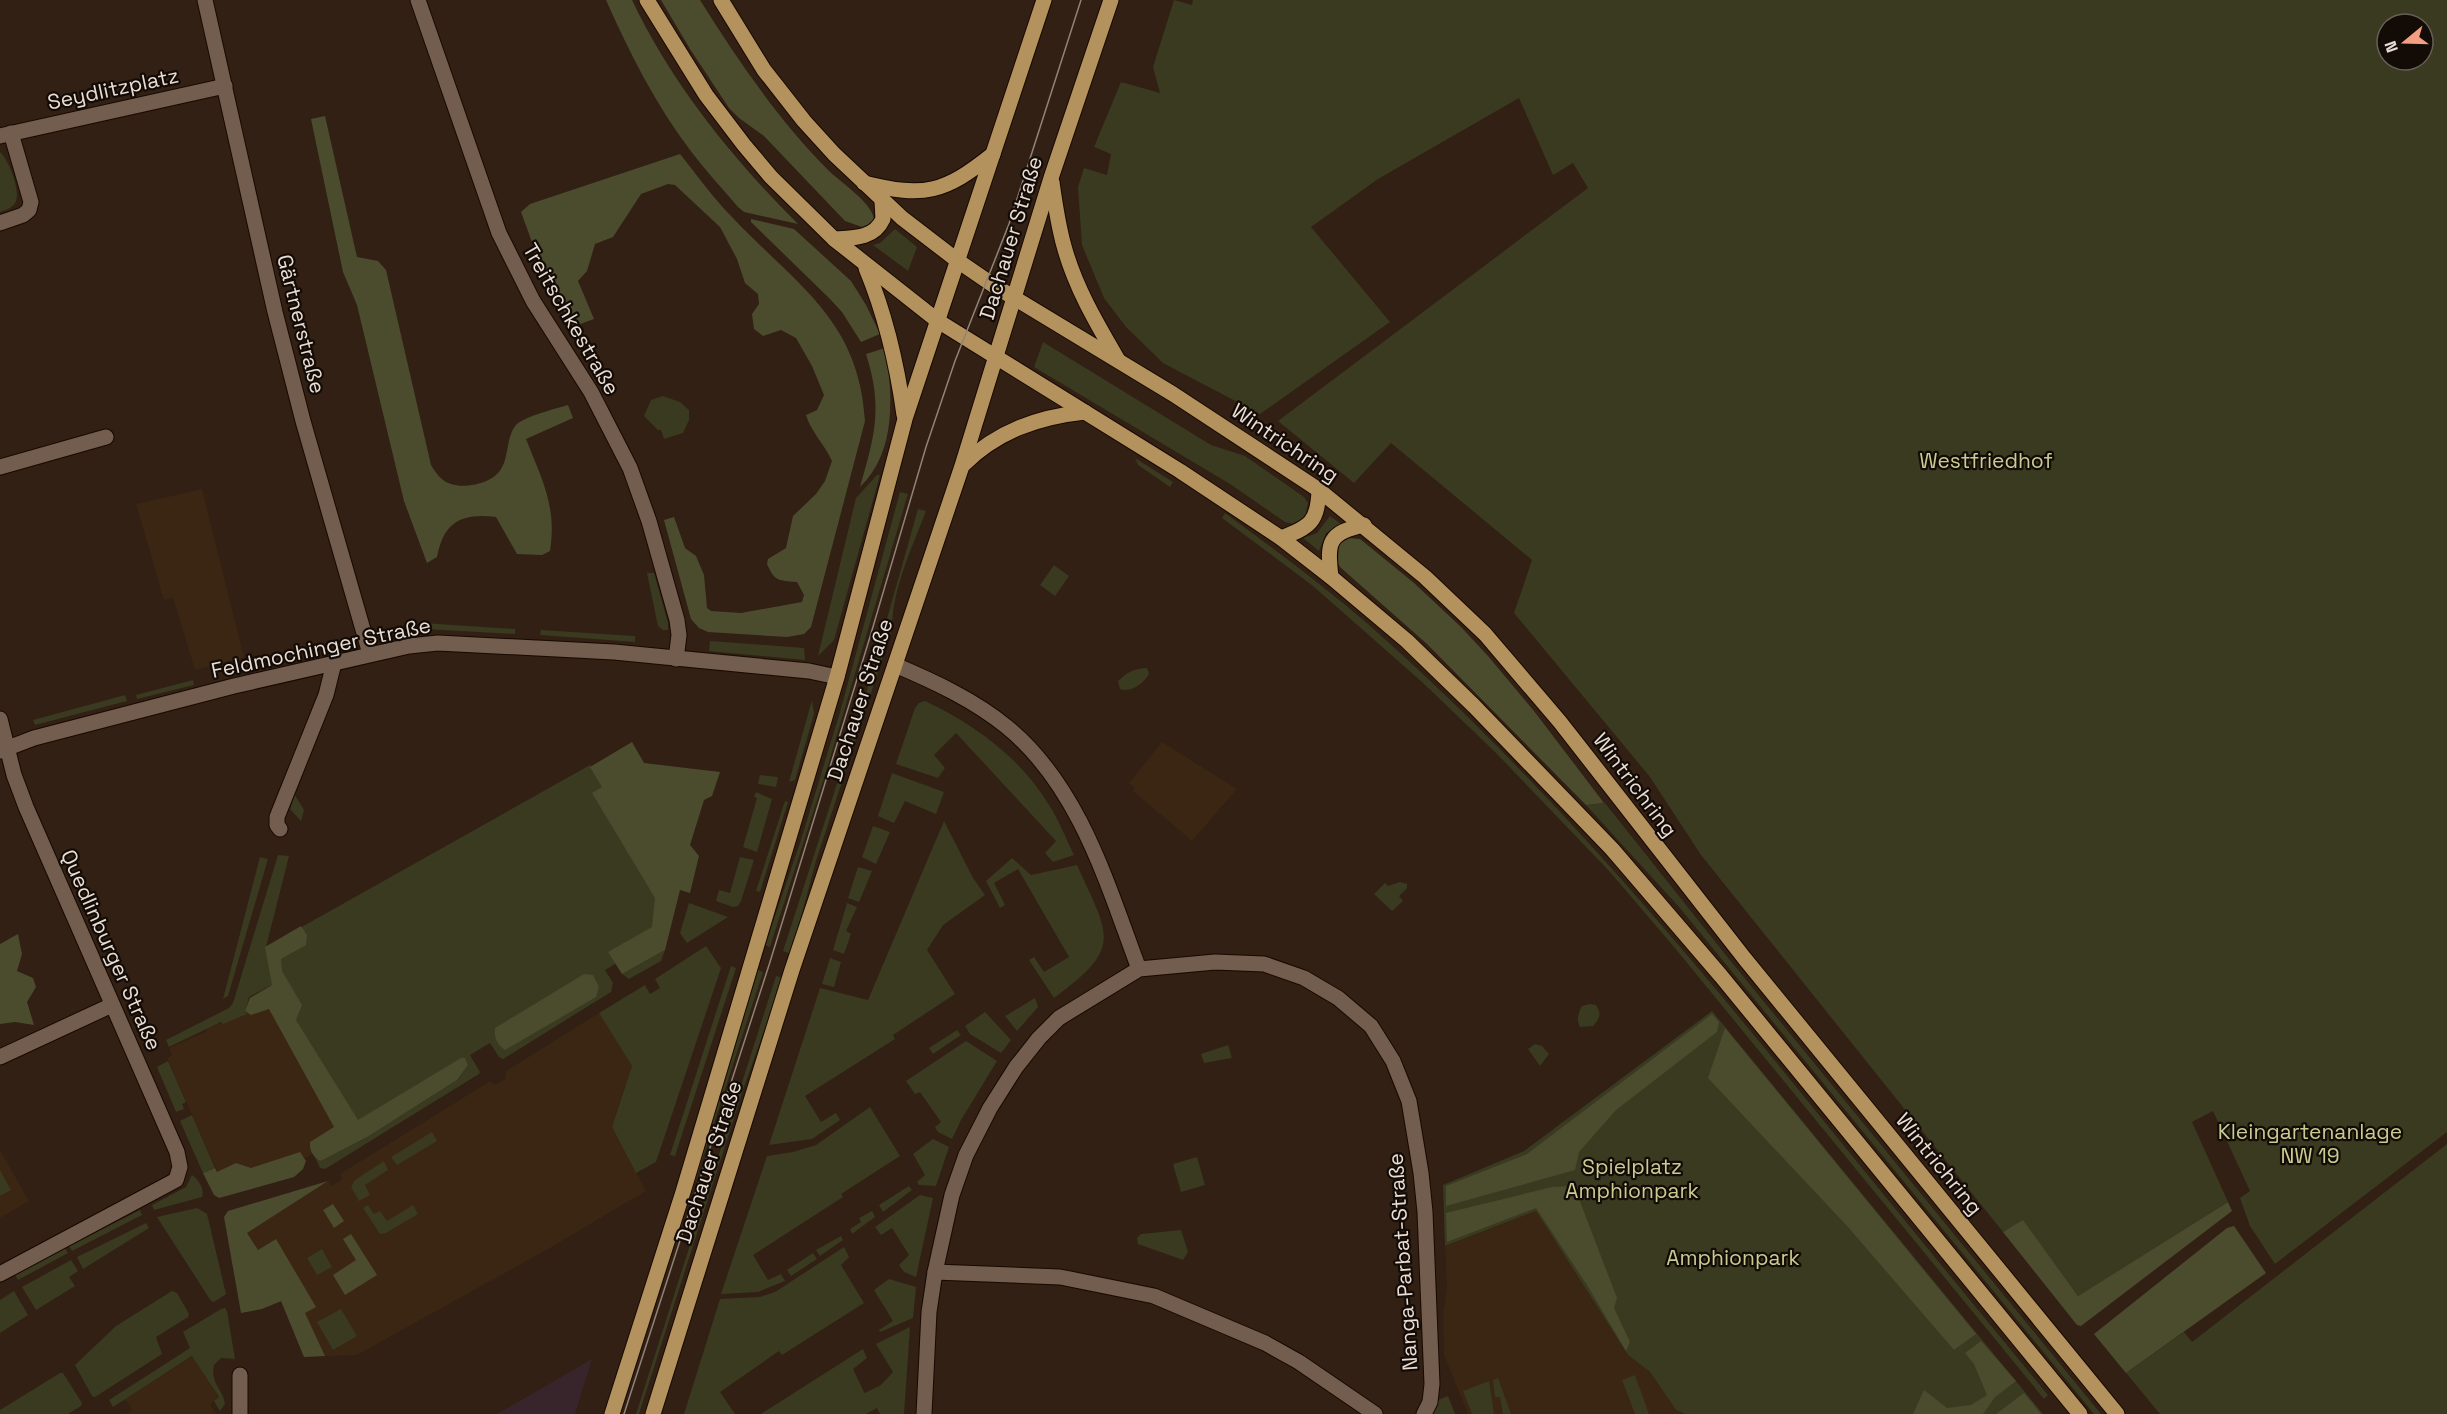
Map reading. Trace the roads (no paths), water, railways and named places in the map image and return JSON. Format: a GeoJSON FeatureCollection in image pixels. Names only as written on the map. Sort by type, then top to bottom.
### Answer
{"type":"FeatureCollection","features":[{"type":"Feature","properties":{"kind":"main road"},"geometry":{"type":"LineString","coordinates":[[647,0],[706,95],[744,145],[771,177],[834,239],[938,321],[1217,494],[1281,538],[1332,577],[1407,641],[1474,706],[1612,849],[1729,985],[2080,1414]]}},
{"type":"Feature","properties":{"kind":"main road","name":"Wintrichring"},"geometry":{"type":"LineString","coordinates":[[720,0],[764,70],[804,121],[882,201],[958,261],[1227,429],[1319,490],[1425,577],[1485,634],[1530,686],[1745,959],[2117,1414]]}},
{"type":"Feature","properties":{"kind":"main road","name":"Dachauer Straße"},"geometry":{"type":"LineString","coordinates":[[612,1414],[683,1192],[837,676],[905,419],[1044,0]]}},
{"type":"Feature","properties":{"kind":"main road","name":"Dachauer Straße"},"geometry":{"type":"LineString","coordinates":[[653,1414],[790,976],[962,466],[1051,178],[1111,0]]}},
{"type":"Feature","properties":{"kind":"main road"},"geometry":{"type":"LineString","coordinates":[[862,183],[913,193],[936,190],[971,172],[993,154]]}},
{"type":"Feature","properties":{"kind":"main road"},"geometry":{"type":"LineString","coordinates":[[1051,178],[1064,247],[1073,274],[1092,316],[1120,363]]}},
{"type":"Feature","properties":{"kind":"main road"},"geometry":{"type":"LineString","coordinates":[[834,239],[860,238],[871,234],[883,219],[882,201]]}},
{"type":"Feature","properties":{"kind":"main road"},"geometry":{"type":"LineString","coordinates":[[865,265],[890,337],[905,419]]}},
{"type":"Feature","properties":{"kind":"main road"},"geometry":{"type":"LineString","coordinates":[[962,466],[981,447],[1019,426],[1037,419],[1085,412]]}},
{"type":"Feature","properties":{"kind":"main road"},"geometry":{"type":"LineString","coordinates":[[1281,538],[1304,528],[1316,518],[1319,490]]}},
{"type":"Feature","properties":{"kind":"main road"},"geometry":{"type":"LineString","coordinates":[[1332,577],[1329,555],[1334,538],[1339,533],[1364,525]]}},
{"type":"Feature","properties":{"kind":"street","name":"Gärtnerstraße"},"geometry":{"type":"LineString","coordinates":[[205,0],[281,334],[303,421],[370,654]]}},
{"type":"Feature","properties":{"kind":"street","name":"Treitschkestraße"},"geometry":{"type":"LineString","coordinates":[[418,0],[499,233],[533,301],[591,392],[630,468],[649,521],[677,620],[679,635],[676,659]]}},
{"type":"Feature","properties":{"kind":"street","name":"Seydlitzplatz"},"geometry":{"type":"LineString","coordinates":[[0,223],[22,215],[29,210],[31,202],[5,135],[225,86]]}},
{"type":"Feature","properties":{"kind":"street"},"geometry":{"type":"LineString","coordinates":[[0,467],[106,437]]}},
{"type":"Feature","properties":{"kind":"street","name":"Feldmochinger Straße"},"geometry":{"type":"LineString","coordinates":[[3,749],[34,738],[370,654],[438,643],[592,651],[809,671],[837,676]]}},
{"type":"Feature","properties":{"kind":"street"},"geometry":{"type":"LineString","coordinates":[[280,830],[277,817],[326,695],[334,663]]}},
{"type":"Feature","properties":{"kind":"street"},"geometry":{"type":"LineString","coordinates":[[895,665],[983,709],[1008,728],[1036,757],[1063,791],[1083,827],[1138,969]]}},
{"type":"Feature","properties":{"kind":"street","name":"Quedlinburger Straße"},"geometry":{"type":"LineString","coordinates":[[0,719],[3,749],[26,807],[177,1152],[180,1167],[176,1180],[164,1189],[94,1222],[0,1274]]}},
{"type":"Feature","properties":{"kind":"street","name":"Nanga-Parbat-Straße"},"geometry":{"type":"LineString","coordinates":[[924,1414],[929,1312],[935,1272],[952,1195],[966,1155],[990,1108],[1016,1067],[1039,1038],[1059,1018],[1138,969],[1215,962],[1264,964],[1304,978],[1338,998],[1371,1026],[1394,1061],[1409,1101],[1425,1212],[1432,1384],[1430,1402],[1424,1414]]}},
{"type":"Feature","properties":{"kind":"street"},"geometry":{"type":"LineString","coordinates":[[0,1058],[112,1005]]}},
{"type":"Feature","properties":{"kind":"street"},"geometry":{"type":"LineString","coordinates":[[935,1272],[1060,1277],[1154,1296],[1274,1348],[1299,1362],[1375,1414]]}},
{"type":"Feature","properties":{"kind":"street"},"geometry":{"type":"LineString","coordinates":[[240,1375],[240,1414]]}},
{"type":"Feature","properties":{"kind":"tram line"},"geometry":{"type":"LineString","coordinates":[[624,1414],[770,962],[926,447],[955,361],[1009,224],[1081,0]]}},
{"type":"Feature","properties":{"kind":"park label","name":"Westfriedhof"},"geometry":{"type":"Point","coordinates":[1986,461]}},
{"type":"Feature","properties":{"kind":"park label","name":"Kleingartenanlage NW 19"},"geometry":{"type":"Point","coordinates":[2310,1144]}},
{"type":"Feature","properties":{"kind":"park label","name":"Spielplatz Amphionpark"},"geometry":{"type":"Point","coordinates":[1632,1179]}},
{"type":"Feature","properties":{"kind":"park label","name":"Amphionpark"},"geometry":{"type":"Point","coordinates":[1733,1258]}}]}
